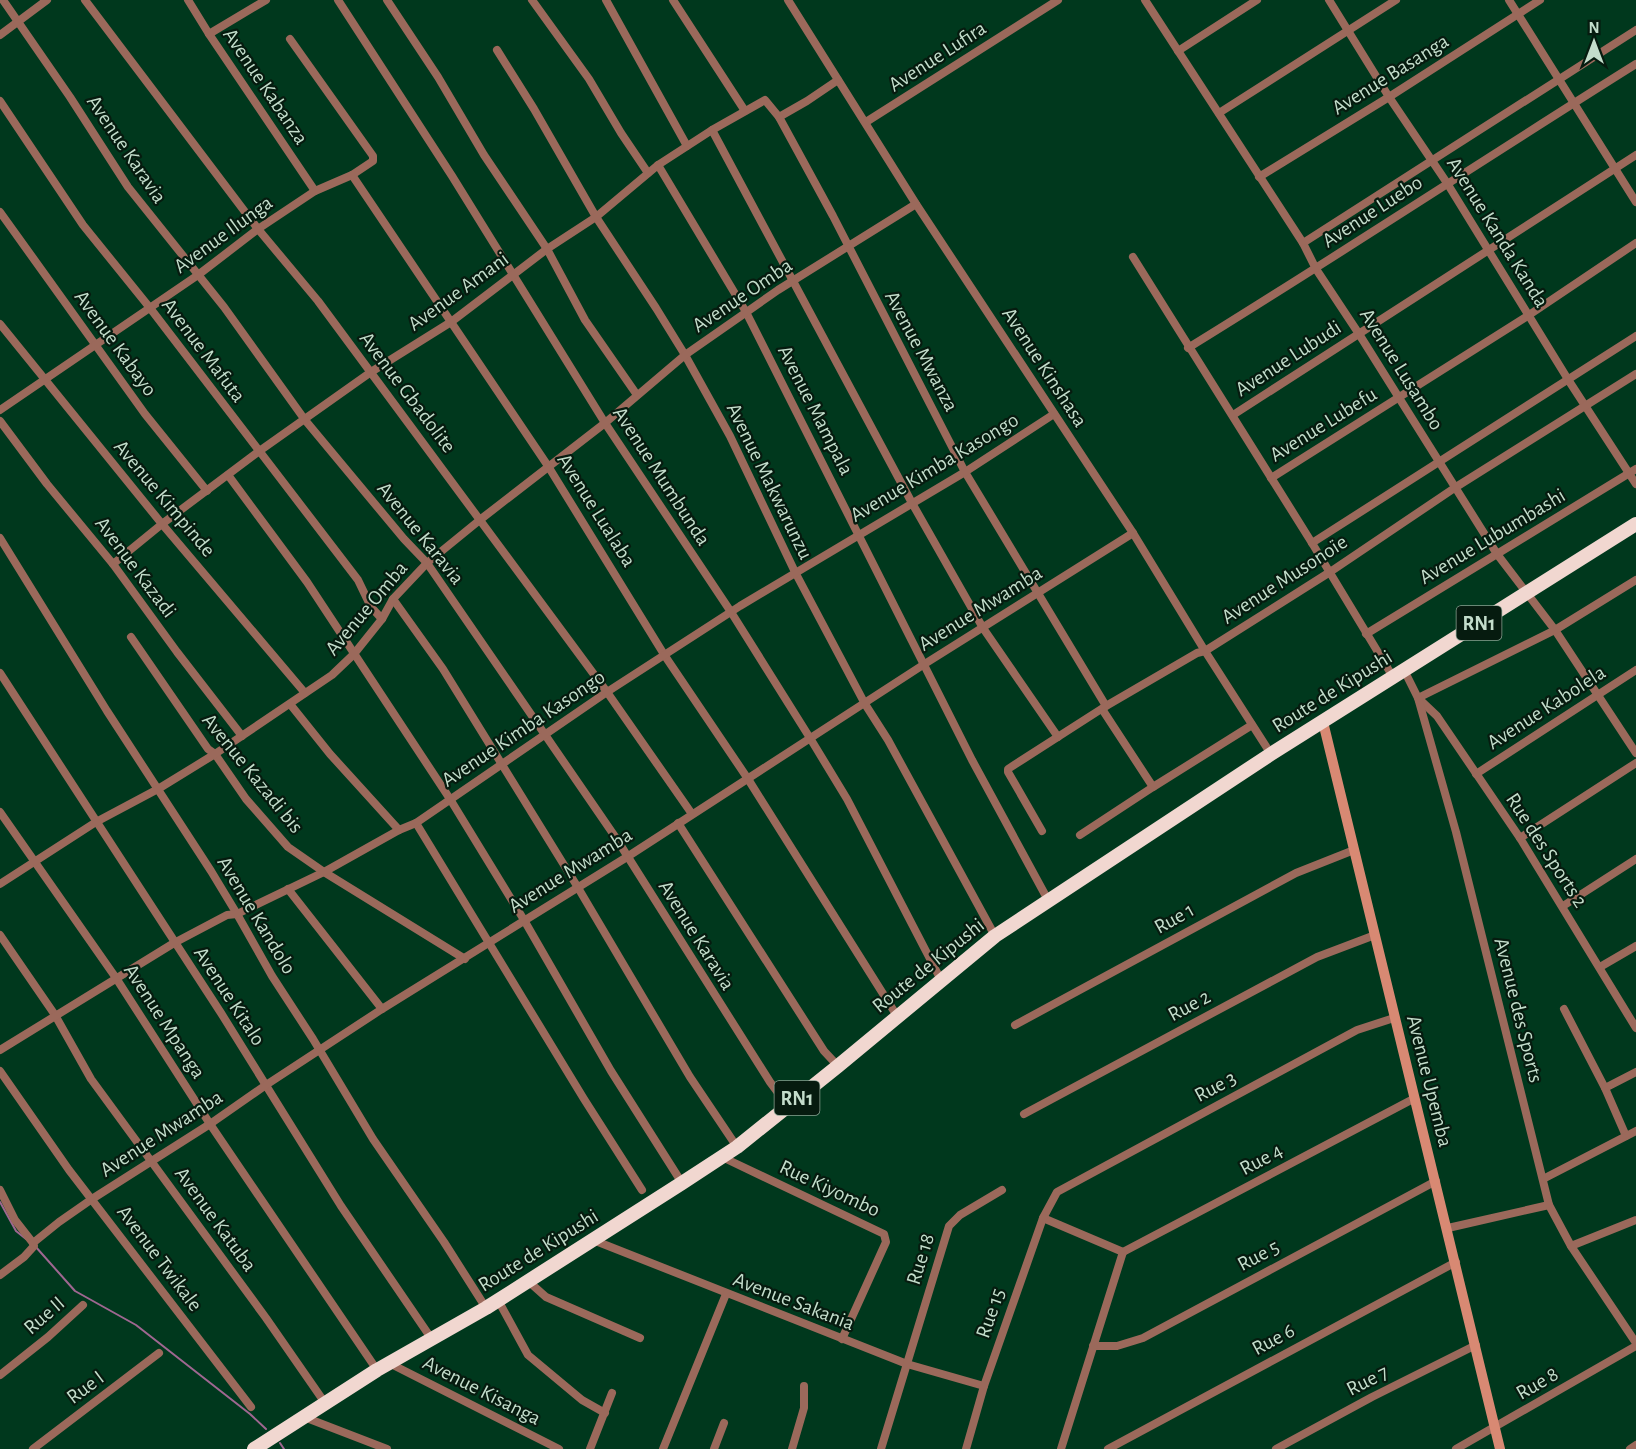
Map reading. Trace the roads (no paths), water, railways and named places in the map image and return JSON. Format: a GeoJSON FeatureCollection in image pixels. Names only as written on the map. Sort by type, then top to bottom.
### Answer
{"type":"FeatureCollection","features":[{"type":"Feature","properties":{"kind":"highway","name":"Route de Kipushi"},"geometry":{"type":"LineString","coordinates":[[254,1449],[383,1367],[486,1308],[737,1147],[995,936],[1271,754],[1636,524]]}},
{"type":"Feature","properties":{"kind":"street","name":"Avenue Karavia"},"geometry":{"type":"LineString","coordinates":[[3,0],[128,187],[224,307],[305,420],[404,539],[427,563],[627,856],[770,1082],[788,1106]]}},
{"type":"Feature","properties":{"kind":"street"},"geometry":{"type":"LineString","coordinates":[[0,35],[47,0]]}},
{"type":"Feature","properties":{"kind":"street","name":"Avenue Gbadolite"},"geometry":{"type":"LineString","coordinates":[[85,0],[258,229],[318,301],[481,519],[509,561],[607,692],[692,814]]}},
{"type":"Feature","properties":{"kind":"street","name":"Avenue Kabanza"},"geometry":{"type":"LineString","coordinates":[[188,0],[315,191]]}},
{"type":"Feature","properties":{"kind":"street"},"geometry":{"type":"LineString","coordinates":[[209,34],[266,0]]}},
{"type":"Feature","properties":{"kind":"street","name":"Avenue Mumbunda"},"geometry":{"type":"LineString","coordinates":[[338,0],[605,423],[810,738],[847,800],[940,980]]}},
{"type":"Feature","properties":{"kind":"street"},"geometry":{"type":"LineString","coordinates":[[387,0],[438,77],[484,155],[547,249],[585,320],[637,395]]}},
{"type":"Feature","properties":{"kind":"street"},"geometry":{"type":"LineString","coordinates":[[532,0],[589,79],[648,173]]}},
{"type":"Feature","properties":{"kind":"street"},"geometry":{"type":"LineString","coordinates":[[606,0],[687,146]]}},
{"type":"Feature","properties":{"kind":"street"},"geometry":{"type":"LineString","coordinates":[[673,0],[745,111]]}},
{"type":"Feature","properties":{"kind":"street","name":"Avenue Kinshasa"},"geometry":{"type":"LineString","coordinates":[[788,0],[916,204],[1134,533],[1205,651],[1271,754]]}},
{"type":"Feature","properties":{"kind":"street","name":"Avenue Lufira"},"geometry":{"type":"LineString","coordinates":[[866,123],[1058,0]]}},
{"type":"Feature","properties":{"kind":"street","name":"Avenue Lusambo"},"geometry":{"type":"LineString","coordinates":[[1145,0],[1303,243],[1316,269],[1497,554],[1555,630],[1636,753]]}},
{"type":"Feature","properties":{"kind":"street"},"geometry":{"type":"LineString","coordinates":[[1178,51],[1257,0]]}},
{"type":"Feature","properties":{"kind":"street","name":"Avenue Kanda Kanda"},"geometry":{"type":"LineString","coordinates":[[1329,0],[1389,97],[1447,183],[1569,381],[1633,471],[1636,484]]}},
{"type":"Feature","properties":{"kind":"street"},"geometry":{"type":"LineString","coordinates":[[1219,114],[1396,0]]}},
{"type":"Feature","properties":{"kind":"street"},"geometry":{"type":"LineString","coordinates":[[1509,0],[1636,202]]}},
{"type":"Feature","properties":{"kind":"street","name":"Avenue Basanga"},"geometry":{"type":"LineString","coordinates":[[1259,177],[1540,0]]}},
{"type":"Feature","properties":{"kind":"street","name":"Avenue Luebo"},"geometry":{"type":"LineString","coordinates":[[1303,243],[1636,30]]}},
{"type":"Feature","properties":{"kind":"street"},"geometry":{"type":"LineString","coordinates":[[290,39],[374,158],[372,162],[352,175]]}},
{"type":"Feature","properties":{"kind":"street","name":"Avenue Makwarunzu"},"geometry":{"type":"LineString","coordinates":[[497,50],[596,217],[685,355],[730,436],[795,572],[865,704],[894,750],[995,936]]}},
{"type":"Feature","properties":{"kind":"street","name":"Avenue Luebo"},"geometry":{"type":"LineString","coordinates":[[1188,348],[1316,269],[1636,64]]}},
{"type":"Feature","properties":{"kind":"street"},"geometry":{"type":"LineString","coordinates":[[779,117],[838,80]]}},
{"type":"Feature","properties":{"kind":"street","name":"Avenue Amani"},"geometry":{"type":"LineString","coordinates":[[113,564],[258,452],[371,372],[451,322],[547,249],[596,217],[658,165],[764,100],[769,103]]}},
{"type":"Feature","properties":{"kind":"street","name":"Avenue Mafuta"},"geometry":{"type":"LineString","coordinates":[[0,101],[83,225],[150,308],[358,580],[371,607],[381,619]]}},
{"type":"Feature","properties":{"kind":"street","name":"Avenue Mwanza"},"geometry":{"type":"LineString","coordinates":[[769,103],[779,117],[832,216],[965,472],[1152,787]]}},
{"type":"Feature","properties":{"kind":"street"},"geometry":{"type":"LineString","coordinates":[[712,130],[912,502],[984,628],[1058,737]]}},
{"type":"Feature","properties":{"kind":"street","name":"Avenue Lubudi"},"geometry":{"type":"LineString","coordinates":[[1233,415],[1636,155]]}},
{"type":"Feature","properties":{"kind":"street","name":"Avenue Mampala"},"geometry":{"type":"LineString","coordinates":[[658,165],[746,312],[923,665],[1048,900]]}},
{"type":"Feature","properties":{"kind":"street","name":"Avenue Ilunga"},"geometry":{"type":"LineString","coordinates":[[0,410],[198,275],[258,229],[315,191],[352,175]]}},
{"type":"Feature","properties":{"kind":"street","name":"Avenue Lualaba"},"geometry":{"type":"LineString","coordinates":[[352,175],[548,466],[665,656],[748,779],[897,1016]]}},
{"type":"Feature","properties":{"kind":"street","name":"Avenue Omba"},"geometry":{"type":"LineString","coordinates":[[0,884],[96,822],[158,789],[215,754],[332,675],[354,654],[393,599],[427,563],[481,519],[605,423],[685,355],[746,312],[916,204]]}},
{"type":"Feature","properties":{"kind":"street","name":"Avenue Kabayo"},"geometry":{"type":"LineString","coordinates":[[0,212],[145,414],[207,491]]}},
{"type":"Feature","properties":{"kind":"street","name":"Avenue Lubefu"},"geometry":{"type":"LineString","coordinates":[[1271,478],[1529,315],[1636,243]]}},
{"type":"Feature","properties":{"kind":"street","name":"Avenue des Sports"},"geometry":{"type":"LineString","coordinates":[[1133,257],[1188,348],[1233,415],[1366,634],[1419,698],[1456,832],[1549,1205],[1571,1246],[1636,1344]]}},
{"type":"Feature","properties":{"kind":"street","name":"Avenue Kimpinde"},"geometry":{"type":"LineString","coordinates":[[0,324],[162,524],[305,693]]}},
{"type":"Feature","properties":{"kind":"street","name":"Avenue Musonoïe"},"geometry":{"type":"LineString","coordinates":[[1312,543],[1569,381],[1636,336]]}},
{"type":"Feature","properties":{"kind":"street","name":"Avenue Musonoïe"},"geometry":{"type":"LineString","coordinates":[[1042,831],[1008,771],[1104,707],[1197,653],[1205,651],[1330,572],[1456,487],[1636,374]]}},
{"type":"Feature","properties":{"kind":"street","name":"Avenue Kimba Kasongo"},"geometry":{"type":"LineString","coordinates":[[0,1050],[174,943],[227,915],[237,914],[324,872],[399,830],[416,823],[544,734],[730,612],[965,472],[1054,414]]}},
{"type":"Feature","properties":{"kind":"street","name":"Avenue Kazadi"},"geometry":{"type":"LineString","coordinates":[[0,422],[47,484],[113,564],[242,736]]}},
{"type":"Feature","properties":{"kind":"street","name":"Avenue Lubumbashi"},"geometry":{"type":"LineString","coordinates":[[1366,634],[1633,471]]}},
{"type":"Feature","properties":{"kind":"street"},"geometry":{"type":"LineString","coordinates":[[228,475],[274,535],[450,799],[524,920],[611,1071],[682,1183]]}},
{"type":"Feature","properties":{"kind":"street","name":"Avenue Mwamba"},"geometry":{"type":"LineString","coordinates":[[0,1275],[24,1257],[33,1244],[59,1222],[266,1085],[923,665],[1134,533]]}},
{"type":"Feature","properties":{"kind":"street","name":"Avenue Kandolo"},"geometry":{"type":"LineString","coordinates":[[0,538],[237,914],[272,976],[373,1139],[486,1308]]}},
{"type":"Feature","properties":{"kind":"street"},"geometry":{"type":"LineString","coordinates":[[1419,698],[1555,630],[1636,580]]}},
{"type":"Feature","properties":{"kind":"street"},"geometry":{"type":"LineString","coordinates":[[393,599],[443,669],[577,886],[690,1077],[737,1147]]}},
{"type":"Feature","properties":{"kind":"street","name":"Avenue Kazadi bis"},"geometry":{"type":"LineString","coordinates":[[131,638],[246,800],[288,847],[324,872],[465,959]]}},
{"type":"Feature","properties":{"kind":"street","name":"Avenue Kabolela"},"geometry":{"type":"LineString","coordinates":[[1476,774],[1636,670]]}},
{"type":"Feature","properties":{"kind":"street","name":"Avenue Kitalo"},"geometry":{"type":"LineString","coordinates":[[0,673],[266,1085],[341,1206],[431,1338]]}},
{"type":"Feature","properties":{"kind":"street","name":"Rue des Sports 2"},"geometry":{"type":"LineString","coordinates":[[1419,698],[1437,716],[1520,838],[1636,1028]]}},
{"type":"Feature","properties":{"kind":"street"},"geometry":{"type":"LineString","coordinates":[[290,704],[330,754],[399,830]]}},
{"type":"Feature","properties":{"kind":"street","name":"Avenue Upemba"},"geometry":{"type":"LineString","coordinates":[[1323,722],[1500,1449]]}},
{"type":"Feature","properties":{"kind":"street"},"geometry":{"type":"LineString","coordinates":[[1080,836],[1152,787],[1252,725]]}},
{"type":"Feature","properties":{"kind":"street"},"geometry":{"type":"LineString","coordinates":[[1520,838],[1636,763]]}},
{"type":"Feature","properties":{"kind":"street","name":"Avenue Mpanga"},"geometry":{"type":"LineString","coordinates":[[0,812],[116,978],[210,1124],[383,1367]]}},
{"type":"Feature","properties":{"kind":"street"},"geometry":{"type":"LineString","coordinates":[[416,823],[642,1190]]}},
{"type":"Feature","properties":{"kind":"street"},"geometry":{"type":"LineString","coordinates":[[678,823],[824,1051],[838,1066]]}},
{"type":"Feature","properties":{"kind":"street","name":"Rue 1"},"geometry":{"type":"LineString","coordinates":[[1015,1025],[1296,873],[1354,850]]}},
{"type":"Feature","properties":{"kind":"street"},"geometry":{"type":"LineString","coordinates":[[1563,906],[1636,859]]}},
{"type":"Feature","properties":{"kind":"street"},"geometry":{"type":"LineString","coordinates":[[288,889],[382,1010]]}},
{"type":"Feature","properties":{"kind":"street","name":"Avenue Katuba"},"geometry":{"type":"LineString","coordinates":[[0,935],[55,1015],[91,1079],[325,1403]]}},
{"type":"Feature","properties":{"kind":"street","name":"Rue 2"},"geometry":{"type":"LineString","coordinates":[[1024,1114],[1317,957],[1375,935]]}},
{"type":"Feature","properties":{"kind":"street"},"geometry":{"type":"LineString","coordinates":[[1600,967],[1636,946]]}},
{"type":"Feature","properties":{"kind":"street"},"geometry":{"type":"LineString","coordinates":[[1564,1010],[1605,1088],[1626,1136]]}},
{"type":"Feature","properties":{"kind":"street","name":"Rue 3"},"geometry":{"type":"LineString","coordinates":[[1057,1192],[1357,1030],[1394,1018]]}},
{"type":"Feature","properties":{"kind":"street","name":"Avenue Twikale"},"geometry":{"type":"LineString","coordinates":[[0,1071],[92,1199],[251,1407]]}},
{"type":"Feature","properties":{"kind":"street"},"geometry":{"type":"LineString","coordinates":[[1605,1088],[1636,1072]]}},
{"type":"Feature","properties":{"kind":"street","name":"Rue 4"},"geometry":{"type":"LineString","coordinates":[[1123,1252],[1415,1098]]}},
{"type":"Feature","properties":{"kind":"street"},"geometry":{"type":"LineString","coordinates":[[1543,1179],[1636,1131]]}},
{"type":"Feature","properties":{"kind":"street","name":"Rue Kiyombo"},"geometry":{"type":"LineString","coordinates":[[722,1157],[884,1234],[886,1242],[842,1339]]}},
{"type":"Feature","properties":{"kind":"street","name":"Rue 5"},"geometry":{"type":"LineString","coordinates":[[1094,1346],[1117,1346],[1143,1338],[1436,1181]]}},
{"type":"Feature","properties":{"kind":"street"},"geometry":{"type":"LineString","coordinates":[[0,1190],[12,1214],[33,1244]]}},
{"type":"Feature","properties":{"kind":"street","name":"Rue 18"},"geometry":{"type":"LineString","coordinates":[[881,1449],[949,1227],[960,1215],[1002,1190]]}},
{"type":"Feature","properties":{"kind":"street","name":"Rue 15"},"geometry":{"type":"LineString","coordinates":[[966,1449],[984,1386],[1042,1218],[1057,1192]]}},
{"type":"Feature","properties":{"kind":"street"},"geometry":{"type":"LineString","coordinates":[[1448,1228],[1549,1205]]}},
{"type":"Feature","properties":{"kind":"street"},"geometry":{"type":"LineString","coordinates":[[1042,1218],[1123,1252],[1061,1449]]}},
{"type":"Feature","properties":{"kind":"street"},"geometry":{"type":"LineString","coordinates":[[1571,1246],[1636,1220]]}},
{"type":"Feature","properties":{"kind":"street","name":"Avenue Sakania"},"geometry":{"type":"LineString","coordinates":[[593,1240],[907,1364],[984,1386]]}},
{"type":"Feature","properties":{"kind":"street","name":"Rue 6"},"geometry":{"type":"LineString","coordinates":[[1108,1449],[1456,1262]]}},
{"type":"Feature","properties":{"kind":"street"},"geometry":{"type":"LineString","coordinates":[[528,1281],[546,1297],[640,1338]]}},
{"type":"Feature","properties":{"kind":"street"},"geometry":{"type":"LineString","coordinates":[[663,1449],[726,1294]]}},
{"type":"Feature","properties":{"kind":"street"},"geometry":{"type":"LineString","coordinates":[[498,1300],[528,1355],[582,1400],[605,1413]]}},
{"type":"Feature","properties":{"kind":"street","name":"Rue II"},"geometry":{"type":"LineString","coordinates":[[0,1375],[48,1337],[83,1305]]}},
{"type":"Feature","properties":{"kind":"street","name":"Rue 8"},"geometry":{"type":"LineString","coordinates":[[1456,1449],[1636,1344]]}},
{"type":"Feature","properties":{"kind":"street","name":"Rue 7"},"geometry":{"type":"LineString","coordinates":[[1276,1449],[1372,1397],[1476,1345]]}},
{"type":"Feature","properties":{"kind":"street","name":"Rue I"},"geometry":{"type":"LineString","coordinates":[[33,1449],[159,1353]]}},
{"type":"Feature","properties":{"kind":"street","name":"Avenue Kisanga"},"geometry":{"type":"LineString","coordinates":[[383,1367],[559,1449]]}},
{"type":"Feature","properties":{"kind":"street"},"geometry":{"type":"LineString","coordinates":[[792,1449],[804,1408],[804,1386]]}},
{"type":"Feature","properties":{"kind":"street"},"geometry":{"type":"LineString","coordinates":[[590,1449],[612,1393]]}},
{"type":"Feature","properties":{"kind":"street"},"geometry":{"type":"LineString","coordinates":[[304,1417],[387,1449]]}},
{"type":"Feature","properties":{"kind":"street"},"geometry":{"type":"LineString","coordinates":[[714,1449],[724,1423]]}},
{"type":"Feature","properties":{"kind":"street"},"geometry":{"type":"LineString","coordinates":[[1630,1449],[1636,1446]]}},
{"type":"Feature","properties":{"kind":"waterway"},"geometry":{"type":"LineString","coordinates":[[0,1202],[16,1231],[26,1239]]}},
{"type":"Feature","properties":{"kind":"waterway"},"geometry":{"type":"LineString","coordinates":[[35,1246],[75,1291],[136,1325],[266,1429]]}},
{"type":"Feature","properties":{"kind":"waterway"},"geometry":{"type":"LineString","coordinates":[[280,1443],[284,1449]]}}]}
